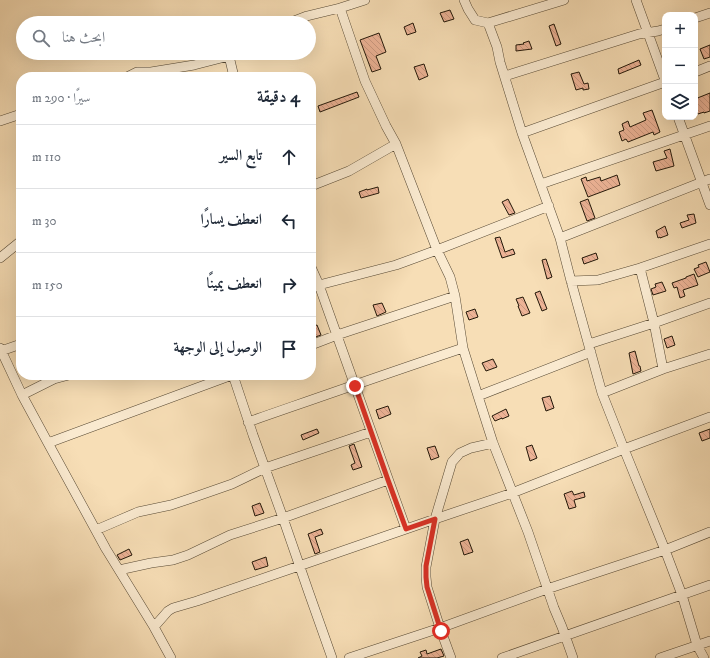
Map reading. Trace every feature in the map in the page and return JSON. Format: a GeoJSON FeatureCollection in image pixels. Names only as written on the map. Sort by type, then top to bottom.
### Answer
{"type":"FeatureCollection","features":[{"type":"Feature","properties":{"kind":"street"},"geometry":{"type":"LineString","coordinates":[[307,16],[340,8],[364,0]]}},
{"type":"Feature","properties":{"kind":"street"},"geometry":{"type":"LineString","coordinates":[[464,0],[475,20],[488,23],[564,0]]}},
{"type":"Feature","properties":{"kind":"street"},"geometry":{"type":"LineString","coordinates":[[636,0],[662,72]]}},
{"type":"Feature","properties":{"kind":"street"},"geometry":{"type":"LineString","coordinates":[[340,8],[366,81],[386,126],[396,144],[437,250],[450,277],[455,296],[463,348],[493,443],[528,532],[547,589],[573,658]]}},
{"type":"Feature","properties":{"kind":"street"},"geometry":{"type":"LineString","coordinates":[[698,17],[710,13]]}},
{"type":"Feature","properties":{"kind":"street"},"geometry":{"type":"LineString","coordinates":[[488,23],[497,47],[500,62],[522,133],[560,238],[602,393],[665,550],[682,595],[697,645],[704,658]]}},
{"type":"Feature","properties":{"kind":"street"},"geometry":{"type":"LineString","coordinates":[[505,76],[639,34],[662,30]]}},
{"type":"Feature","properties":{"kind":"street"},"geometry":{"type":"LineString","coordinates":[[137,72],[151,72],[194,65],[211,60]]}},
{"type":"Feature","properties":{"kind":"street"},"geometry":{"type":"LineString","coordinates":[[232,60],[233,72]]}},
{"type":"Feature","properties":{"kind":"street"},"geometry":{"type":"LineString","coordinates":[[698,71],[710,66]]}},
{"type":"Feature","properties":{"kind":"street"},"geometry":{"type":"LineString","coordinates":[[522,133],[662,82]]}},
{"type":"Feature","properties":{"kind":"street"},"geometry":{"type":"LineString","coordinates":[[0,121],[16,116]]}},
{"type":"Feature","properties":{"kind":"street"},"geometry":{"type":"LineString","coordinates":[[679,120],[684,135],[706,180],[710,205]]}},
{"type":"Feature","properties":{"kind":"street"},"geometry":{"type":"LineString","coordinates":[[541,184],[710,126]]}},
{"type":"Feature","properties":{"kind":"street"},"geometry":{"type":"LineString","coordinates":[[316,184],[349,171],[396,144]]}},
{"type":"Feature","properties":{"kind":"street"},"geometry":{"type":"LineString","coordinates":[[560,238],[706,180]]}},
{"type":"Feature","properties":{"kind":"street"},"geometry":{"type":"LineString","coordinates":[[316,287],[396,265],[549,206]]}},
{"type":"Feature","properties":{"kind":"street"},"geometry":{"type":"LineString","coordinates":[[571,281],[598,280],[640,268],[710,244]]}},
{"type":"Feature","properties":{"kind":"street"},"geometry":{"type":"LineString","coordinates":[[0,258],[16,245]]}},
{"type":"Feature","properties":{"kind":"street"},"geometry":{"type":"LineString","coordinates":[[640,268],[664,369]]}},
{"type":"Feature","properties":{"kind":"street"},"geometry":{"type":"LineString","coordinates":[[316,289],[337,335],[406,529]]}},
{"type":"Feature","properties":{"kind":"street"},"geometry":{"type":"LineString","coordinates":[[316,343],[455,296]]}},
{"type":"Feature","properties":{"kind":"street"},"geometry":{"type":"LineString","coordinates":[[478,396],[590,348],[710,303]]}},
{"type":"Feature","properties":{"kind":"street"},"geometry":{"type":"LineString","coordinates":[[16,346],[1,350],[22,395],[96,530],[171,658]]}},
{"type":"Feature","properties":{"kind":"street"},"geometry":{"type":"LineString","coordinates":[[248,422],[463,348]]}},
{"type":"Feature","properties":{"kind":"street"},"geometry":{"type":"LineString","coordinates":[[602,393],[664,369],[710,354]]}},
{"type":"Feature","properties":{"kind":"street"},"geometry":{"type":"LineString","coordinates":[[22,395],[52,380]]}},
{"type":"Feature","properties":{"kind":"street"},"geometry":{"type":"LineString","coordinates":[[48,443],[218,380]]}},
{"type":"Feature","properties":{"kind":"street"},"geometry":{"type":"LineString","coordinates":[[234,380],[332,658]]}},
{"type":"Feature","properties":{"kind":"street"},"geometry":{"type":"LineString","coordinates":[[154,627],[168,611],[173,608],[512,493],[710,417]]}},
{"type":"Feature","properties":{"kind":"street"},"geometry":{"type":"LineString","coordinates":[[96,530],[138,512],[172,505],[232,484],[265,468],[371,432]]}},
{"type":"Feature","properties":{"kind":"street"},"geometry":{"type":"LineString","coordinates":[[451,658],[427,587],[426,566],[435,519],[452,462],[460,453],[471,448],[493,443]]}},
{"type":"Feature","properties":{"kind":"street"},"geometry":{"type":"LineString","coordinates":[[119,570],[173,560],[188,555],[230,535],[283,518],[388,480]]}},
{"type":"Feature","properties":{"kind":"street"},"geometry":{"type":"LineString","coordinates":[[350,658],[440,628],[547,589],[665,550],[710,532]]}},
{"type":"Feature","properties":{"kind":"street"},"geometry":{"type":"LineString","coordinates":[[502,658],[710,585]]}},
{"type":"Feature","properties":{"kind":"street"},"geometry":{"type":"LineString","coordinates":[[660,658],[710,641]]}},
{"type":"Feature","properties":{"kind":"building"},"geometry":{"type":"Polygon","coordinates":[[[450,10],[454,19],[444,22],[440,13],[450,10]]]}},
{"type":"Feature","properties":{"kind":"building"},"geometry":{"type":"Polygon","coordinates":[[[413,23],[416,32],[407,35],[404,27],[413,23]]]}},
{"type":"Feature","properties":{"kind":"building"},"geometry":{"type":"Polygon","coordinates":[[[554,24],[561,44],[556,46],[549,26],[554,24]]]}},
{"type":"Feature","properties":{"kind":"building"},"geometry":{"type":"Polygon","coordinates":[[[379,33],[386,52],[376,56],[381,69],[372,72],[360,40],[379,33]]]}},
{"type":"Feature","properties":{"kind":"building"},"geometry":{"type":"Polygon","coordinates":[[[529,41],[532,49],[516,51],[516,45],[524,44],[523,43],[529,41]]]}},
{"type":"Feature","properties":{"kind":"building"},"geometry":{"type":"Polygon","coordinates":[[[710,45],[710,57],[704,59],[700,49],[710,45]]]}},
{"type":"Feature","properties":{"kind":"building"},"geometry":{"type":"Polygon","coordinates":[[[639,60],[641,65],[619,74],[618,69],[639,60]]]}},
{"type":"Feature","properties":{"kind":"building"},"geometry":{"type":"Polygon","coordinates":[[[424,64],[428,76],[419,80],[414,67],[424,64]]]}},
{"type":"Feature","properties":{"kind":"building"},"geometry":{"type":"Polygon","coordinates":[[[579,72],[584,84],[588,83],[589,89],[583,90],[583,88],[576,90],[571,74],[579,72]]]}},
{"type":"Feature","properties":{"kind":"building"},"geometry":{"type":"Polygon","coordinates":[[[357,92],[359,97],[320,112],[318,106],[357,92]]]}},
{"type":"Feature","properties":{"kind":"building"},"geometry":{"type":"Polygon","coordinates":[[[710,93],[710,111],[698,114],[698,98],[710,93]]]}},
{"type":"Feature","properties":{"kind":"building"},"geometry":{"type":"Polygon","coordinates":[[[652,110],[660,132],[654,135],[653,132],[628,142],[626,139],[622,141],[619,132],[624,130],[622,124],[628,121],[630,127],[646,120],[643,113],[652,110]]]}},
{"type":"Feature","properties":{"kind":"building"},"geometry":{"type":"Polygon","coordinates":[[[670,149],[674,166],[656,171],[653,162],[667,158],[664,151],[670,149]]]}},
{"type":"Feature","properties":{"kind":"building"},"geometry":{"type":"Polygon","coordinates":[[[617,175],[620,185],[588,197],[581,179],[586,177],[587,181],[600,177],[601,181],[617,175]]]}},
{"type":"Feature","properties":{"kind":"building"},"geometry":{"type":"Polygon","coordinates":[[[378,187],[379,193],[361,198],[359,192],[378,187]]]}},
{"type":"Feature","properties":{"kind":"building"},"geometry":{"type":"Polygon","coordinates":[[[508,199],[515,213],[509,215],[502,202],[508,199]]]}},
{"type":"Feature","properties":{"kind":"building"},"geometry":{"type":"Polygon","coordinates":[[[588,199],[595,218],[587,221],[580,202],[588,199]]]}},
{"type":"Feature","properties":{"kind":"building"},"geometry":{"type":"Polygon","coordinates":[[[694,214],[696,223],[682,228],[680,223],[689,220],[687,215],[694,214]]]}},
{"type":"Feature","properties":{"kind":"building"},"geometry":{"type":"Polygon","coordinates":[[[665,226],[668,235],[658,238],[656,231],[665,226]]]}},
{"type":"Feature","properties":{"kind":"building"},"geometry":{"type":"Polygon","coordinates":[[[500,237],[505,252],[513,249],[515,254],[502,258],[495,238],[500,237]]]}},
{"type":"Feature","properties":{"kind":"building"},"geometry":{"type":"Polygon","coordinates":[[[596,253],[598,259],[584,264],[582,258],[596,253]]]}},
{"type":"Feature","properties":{"kind":"building"},"geometry":{"type":"Polygon","coordinates":[[[546,259],[552,277],[547,279],[542,260],[546,259]]]}},
{"type":"Feature","properties":{"kind":"building"},"geometry":{"type":"Polygon","coordinates":[[[706,262],[710,272],[698,277],[694,269],[699,267],[698,265],[706,262]]]}},
{"type":"Feature","properties":{"kind":"building"},"geometry":{"type":"Polygon","coordinates":[[[694,274],[698,285],[683,290],[685,296],[680,298],[677,287],[674,288],[672,283],[694,274]]]}},
{"type":"Feature","properties":{"kind":"building"},"geometry":{"type":"Polygon","coordinates":[[[662,282],[666,291],[653,295],[651,289],[656,287],[655,284],[662,282]]]}},
{"type":"Feature","properties":{"kind":"building"},"geometry":{"type":"Polygon","coordinates":[[[540,291],[547,309],[542,311],[535,293],[540,291]]]}},
{"type":"Feature","properties":{"kind":"building"},"geometry":{"type":"Polygon","coordinates":[[[523,297],[530,313],[522,316],[516,299],[523,297]]]}},
{"type":"Feature","properties":{"kind":"building"},"geometry":{"type":"Polygon","coordinates":[[[382,303],[386,312],[377,316],[373,305],[382,303]]]}},
{"type":"Feature","properties":{"kind":"building"},"geometry":{"type":"Polygon","coordinates":[[[475,309],[478,317],[469,320],[466,312],[475,309]]]}},
{"type":"Feature","properties":{"kind":"building"},"geometry":{"type":"Polygon","coordinates":[[[316,325],[321,335],[316,337],[316,325]]]}},
{"type":"Feature","properties":{"kind":"building"},"geometry":{"type":"Polygon","coordinates":[[[672,336],[675,345],[667,348],[664,339],[672,336]]]}},
{"type":"Feature","properties":{"kind":"building"},"geometry":{"type":"Polygon","coordinates":[[[635,351],[641,371],[633,374],[629,353],[635,351]]]}},
{"type":"Feature","properties":{"kind":"building"},"geometry":{"type":"Polygon","coordinates":[[[493,359],[497,367],[486,371],[482,363],[493,359]]]}},
{"type":"Feature","properties":{"kind":"building"},"geometry":{"type":"Polygon","coordinates":[[[550,396],[554,408],[546,411],[542,398],[550,396]]]}},
{"type":"Feature","properties":{"kind":"building"},"geometry":{"type":"Polygon","coordinates":[[[388,406],[391,414],[379,419],[376,410],[388,406]]]}},
{"type":"Feature","properties":{"kind":"building"},"geometry":{"type":"Polygon","coordinates":[[[506,409],[509,416],[495,421],[492,416],[506,409]]]}},
{"type":"Feature","properties":{"kind":"building"},"geometry":{"type":"Polygon","coordinates":[[[317,429],[319,433],[303,440],[301,435],[317,429]]]}},
{"type":"Feature","properties":{"kind":"building"},"geometry":{"type":"Polygon","coordinates":[[[710,429],[710,438],[702,441],[699,433],[710,429]]]}},
{"type":"Feature","properties":{"kind":"building"},"geometry":{"type":"Polygon","coordinates":[[[354,444],[362,467],[353,470],[351,465],[355,463],[349,446],[354,444]]]}},
{"type":"Feature","properties":{"kind":"building"},"geometry":{"type":"Polygon","coordinates":[[[532,445],[537,458],[530,461],[526,447],[532,445]]]}},
{"type":"Feature","properties":{"kind":"building"},"geometry":{"type":"Polygon","coordinates":[[[435,446],[439,457],[431,460],[427,448],[435,446]]]}},
{"type":"Feature","properties":{"kind":"building"},"geometry":{"type":"Polygon","coordinates":[[[572,491],[574,495],[584,492],[585,497],[574,500],[576,507],[569,509],[564,494],[572,491]]]}},
{"type":"Feature","properties":{"kind":"building"},"geometry":{"type":"Polygon","coordinates":[[[260,503],[264,513],[255,516],[252,506],[260,503]]]}},
{"type":"Feature","properties":{"kind":"building"},"geometry":{"type":"Polygon","coordinates":[[[321,529],[323,534],[315,537],[320,552],[315,554],[308,534],[321,529]]]}},
{"type":"Feature","properties":{"kind":"building"},"geometry":{"type":"Polygon","coordinates":[[[468,539],[473,552],[464,555],[460,542],[468,539]]]}},
{"type":"Feature","properties":{"kind":"building"},"geometry":{"type":"Polygon","coordinates":[[[129,549],[132,555],[120,560],[117,555],[129,549]]]}},
{"type":"Feature","properties":{"kind":"building"},"geometry":{"type":"Polygon","coordinates":[[[266,557],[268,566],[255,570],[252,562],[266,557]]]}},
{"type":"Feature","properties":{"kind":"building"},"geometry":{"type":"Polygon","coordinates":[[[441,649],[444,656],[437,658],[418,658],[422,656],[420,652],[426,650],[427,654],[441,649]]]}},
{"type":"Feature","properties":{"kind":"route"},"geometry":{"type":"LineString","coordinates":[[355,386],[406,529],[435,519],[426,566],[426,577],[427,587],[441,631]]}}]}
